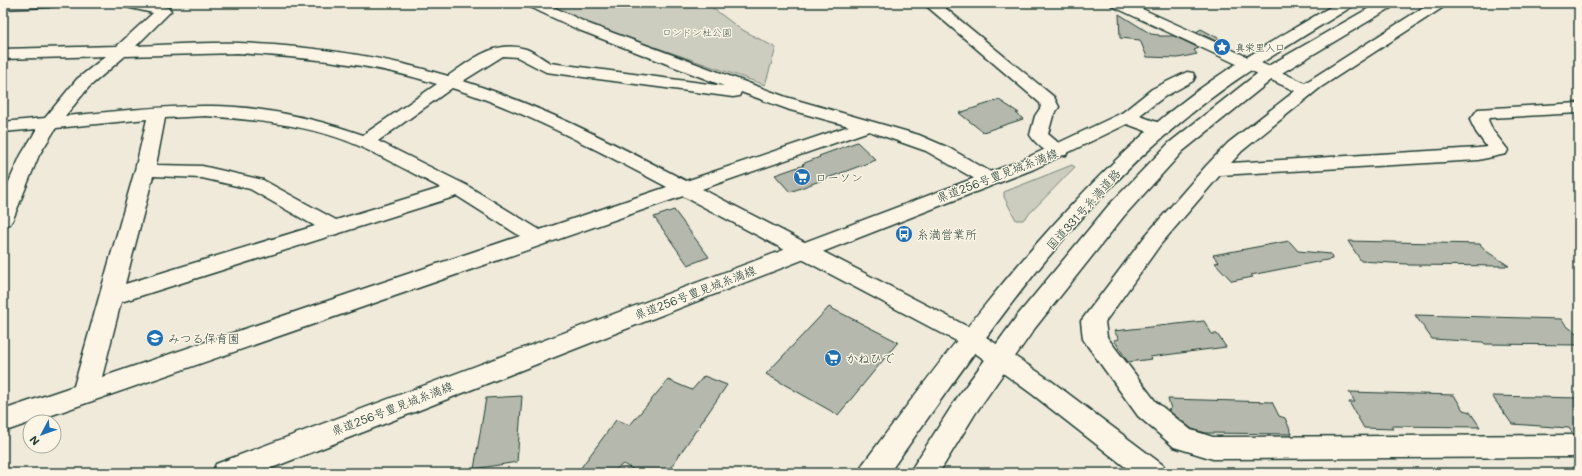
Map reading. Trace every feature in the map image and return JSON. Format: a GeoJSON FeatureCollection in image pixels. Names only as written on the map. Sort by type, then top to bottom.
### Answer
{"type":"FeatureCollection","features":[{"type":"Feature","properties":{"kind":"main road","name":"国道331号糸満道路"},"geometry":{"type":"LineString","coordinates":[[873,473],[999,304],[1087,201],[1161,130],[1259,69],[1348,3]]}},
{"type":"Feature","properties":{"kind":"main road","name":"国道331号糸満道路"},"geometry":{"type":"LineString","coordinates":[[923,473],[1026,322],[1116,211],[1176,147],[1259,69],[1389,3]]}},
{"type":"Feature","properties":{"kind":"main road","name":"県道256号豊見城糸満線"},"geometry":{"type":"LineString","coordinates":[[226,473],[1060,151],[1126,117]]}},
{"type":"Feature","properties":{"kind":"main road"},"geometry":{"type":"LineString","coordinates":[[1126,117],[1161,130]]}},
{"type":"Feature","properties":{"kind":"street"},"geometry":{"type":"LineString","coordinates":[[3,5],[48,3]]}},
{"type":"Feature","properties":{"kind":"street"},"geometry":{"type":"LineString","coordinates":[[3,219],[30,155],[49,124],[83,83],[122,50],[164,11],[127,3]]}},
{"type":"Feature","properties":{"kind":"street"},"geometry":{"type":"LineString","coordinates":[[533,3],[584,27],[809,112],[914,139],[935,148],[989,179]]}},
{"type":"Feature","properties":{"kind":"street"},"geometry":{"type":"LineString","coordinates":[[930,3],[1048,101],[1050,107],[1044,116],[1039,135],[1060,151]]}},
{"type":"Feature","properties":{"kind":"street"},"geometry":{"type":"LineString","coordinates":[[1117,3],[1259,69],[1308,90]]}},
{"type":"Feature","properties":{"kind":"street"},"geometry":{"type":"LineString","coordinates":[[1440,3],[1315,83],[1235,147],[1153,240],[1093,321],[1095,339],[1147,409],[1183,439],[1213,448],[1579,446]]}},
{"type":"Feature","properties":{"kind":"street"},"geometry":{"type":"LineString","coordinates":[[3,54],[238,48],[307,53],[377,64],[451,82],[500,98],[593,140],[972,339],[1041,387],[1153,473]]}},
{"type":"Feature","properties":{"kind":"street"},"geometry":{"type":"LineString","coordinates":[[365,142],[476,64],[500,52],[521,53],[546,67],[742,93],[753,90]]}},
{"type":"Feature","properties":{"kind":"street"},"geometry":{"type":"LineString","coordinates":[[1126,117],[1158,93],[1187,78]]}},
{"type":"Feature","properties":{"kind":"street"},"geometry":{"type":"LineString","coordinates":[[1214,170],[1478,154],[1499,150],[1485,132],[1479,120],[1484,113],[1579,108]]}},
{"type":"Feature","properties":{"kind":"street"},"geometry":{"type":"LineString","coordinates":[[3,127],[157,113],[206,111],[260,115],[337,132],[365,142],[459,189],[537,237]]}},
{"type":"Feature","properties":{"kind":"street"},"geometry":{"type":"LineString","coordinates":[[85,393],[110,296],[146,170],[157,113]]}},
{"type":"Feature","properties":{"kind":"street"},"geometry":{"type":"LineString","coordinates":[[3,421],[537,237],[685,189],[866,126]]}},
{"type":"Feature","properties":{"kind":"street"},"geometry":{"type":"LineString","coordinates":[[146,170],[202,172],[256,184],[332,226]]}},
{"type":"Feature","properties":{"kind":"street"},"geometry":{"type":"LineString","coordinates":[[110,296],[332,226],[459,189]]}},
{"type":"Feature","properties":{"kind":"green space","name":"ロンドン杜公園"},"geometry":{"type":"Polygon","coordinates":[[[544,3],[706,3],[739,28],[776,48],[765,85],[591,25],[544,3]]]}},
{"type":"Feature","properties":{"kind":"green space"},"geometry":{"type":"Polygon","coordinates":[[[1072,165],[1075,167],[1023,220],[1016,220],[1004,197],[1004,192],[1072,165]]]}},
{"type":"Feature","properties":{"kind":"building"},"geometry":{"type":"Polygon","coordinates":[[[1119,14],[1151,34],[1159,36],[1174,36],[1199,48],[1194,50],[1197,54],[1178,58],[1147,57],[1140,40],[1120,38],[1119,14]]]}},
{"type":"Feature","properties":{"kind":"building"},"geometry":{"type":"Polygon","coordinates":[[[1201,29],[1220,39],[1216,41],[1196,32],[1201,29]]]}},
{"type":"Feature","properties":{"kind":"building"},"geometry":{"type":"Polygon","coordinates":[[[999,100],[1019,113],[1016,113],[1023,119],[983,132],[959,113],[999,100]]]}},
{"type":"Feature","properties":{"kind":"building"},"geometry":{"type":"Polygon","coordinates":[[[857,142],[876,160],[790,192],[775,175],[804,165],[802,164],[820,157],[819,156],[857,142]]]}},
{"type":"Feature","properties":{"kind":"building"},"geometry":{"type":"Polygon","coordinates":[[[674,210],[709,257],[688,265],[654,217],[674,210]]]}},
{"type":"Feature","properties":{"kind":"building"},"geometry":{"type":"Polygon","coordinates":[[[1289,241],[1298,251],[1331,254],[1332,259],[1251,275],[1253,277],[1232,281],[1215,263],[1219,262],[1213,255],[1289,241]]]}},
{"type":"Feature","properties":{"kind":"building"},"geometry":{"type":"Polygon","coordinates":[[[1348,241],[1480,244],[1486,251],[1509,266],[1408,265],[1361,261],[1348,241]]]}},
{"type":"Feature","properties":{"kind":"building","name":"かねひで"},"geometry":{"type":"Polygon","coordinates":[[[829,307],[898,342],[838,415],[766,374],[829,307]]]}},
{"type":"Feature","properties":{"kind":"building"},"geometry":{"type":"Polygon","coordinates":[[[1415,315],[1561,319],[1568,327],[1579,335],[1579,345],[1485,344],[1483,342],[1432,339],[1415,315]]]}},
{"type":"Feature","properties":{"kind":"building"},"geometry":{"type":"Polygon","coordinates":[[[1204,321],[1212,334],[1217,334],[1226,347],[1150,357],[1152,359],[1128,362],[1114,340],[1119,339],[1114,331],[1204,321]]]}},
{"type":"Feature","properties":{"kind":"building"},"geometry":{"type":"Polygon","coordinates":[[[704,376],[727,385],[667,473],[640,473],[623,464],[611,473],[577,473],[616,420],[630,425],[668,380],[692,390],[704,376]]]}},
{"type":"Feature","properties":{"kind":"building"},"geometry":{"type":"Polygon","coordinates":[[[1349,392],[1454,395],[1463,410],[1470,412],[1480,427],[1391,426],[1393,429],[1364,428],[1349,402],[1355,402],[1349,392]]]}},
{"type":"Feature","properties":{"kind":"building"},"geometry":{"type":"Polygon","coordinates":[[[522,396],[517,462],[474,469],[486,398],[522,396]]]}},
{"type":"Feature","properties":{"kind":"building"},"geometry":{"type":"Polygon","coordinates":[[[1492,396],[1579,398],[1579,434],[1573,434],[1569,428],[1512,424],[1492,396]]]}},
{"type":"Feature","properties":{"kind":"building"},"geometry":{"type":"Polygon","coordinates":[[[1168,399],[1272,402],[1279,416],[1285,418],[1292,434],[1206,433],[1192,429],[1168,410],[1171,409],[1168,399]]]}},
{"type":"Feature","properties":{"kind":"place","name":"真栄里入口"},"geometry":{"type":"Point","coordinates":[1222,47]}},
{"type":"Feature","properties":{"kind":"place","name":"ローソン"},"geometry":{"type":"Point","coordinates":[802,177]}},
{"type":"Feature","properties":{"kind":"place","name":"糸満営業所"},"geometry":{"type":"Point","coordinates":[904,234]}},
{"type":"Feature","properties":{"kind":"place","name":"みつる保育園"},"geometry":{"type":"Point","coordinates":[155,338]}},
{"type":"Feature","properties":{"kind":"place","name":"かねひで"},"geometry":{"type":"Point","coordinates":[833,358]}}]}
